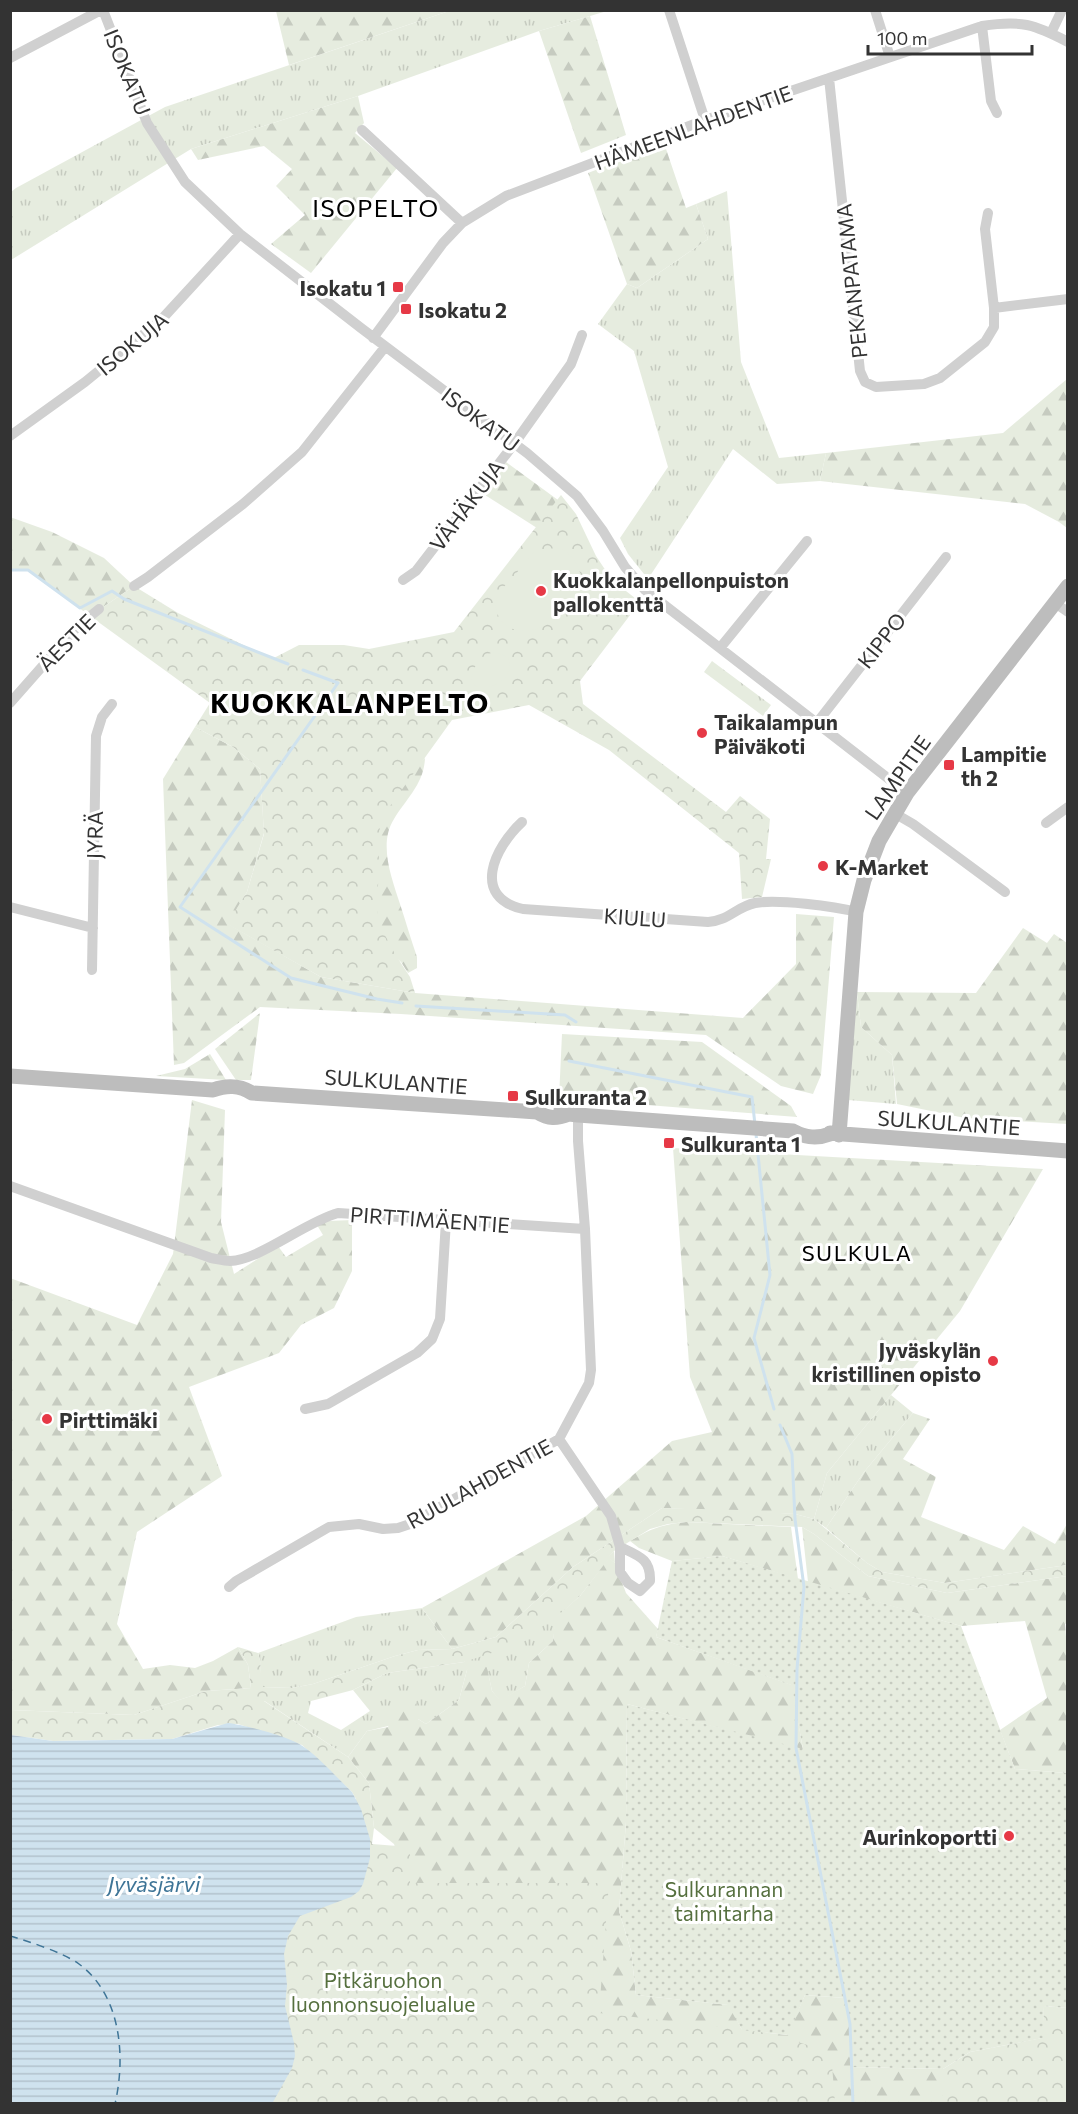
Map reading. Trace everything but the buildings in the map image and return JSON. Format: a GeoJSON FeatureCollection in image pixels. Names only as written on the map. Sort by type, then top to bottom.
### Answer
{"type":"FeatureCollection","features":[{"type":"Feature","properties":{"kind":"main road","name":"LAMPITIE"},"geometry":{"type":"LineString","coordinates":[[834,1134],[856,912],[879,841],[907,793],[1061,608],[1068,586]]}},
{"type":"Feature","properties":{"kind":"main road","name":"SULKULANTIE"},"geometry":{"type":"LineString","coordinates":[[10,1076],[213,1090],[222,1096],[242,1097],[252,1093],[537,1112],[546,1117],[559,1118],[574,1115],[793,1131],[803,1127],[821,1128],[834,1134],[1067,1152]]}},
{"type":"Feature","properties":{"kind":"street"},"geometry":{"type":"LineString","coordinates":[[10,58],[102,10]]}},
{"type":"Feature","properties":{"kind":"street","name":"ISOKATU"},"geometry":{"type":"LineString","coordinates":[[102,10],[147,123],[185,182],[240,234],[373,338],[527,453],[578,496],[625,567],[645,590],[907,793]]}},
{"type":"Feature","properties":{"kind":"street"},"geometry":{"type":"LineString","coordinates":[[669,10],[705,120]]}},
{"type":"Feature","properties":{"kind":"street"},"geometry":{"type":"LineString","coordinates":[[875,10],[890,57]]}},
{"type":"Feature","properties":{"kind":"street"},"geometry":{"type":"LineString","coordinates":[[1051,33],[1062,10]]}},
{"type":"Feature","properties":{"kind":"street","name":"HÄMEENLAHDENTIE"},"geometry":{"type":"LineString","coordinates":[[373,338],[443,243],[462,223],[506,196],[705,120],[982,26],[1006,22],[1030,25],[1068,42]]}},
{"type":"Feature","properties":{"kind":"street"},"geometry":{"type":"LineString","coordinates":[[982,26],[991,100],[997,113]]}},
{"type":"Feature","properties":{"kind":"street","name":"PEKANPATAMA"},"geometry":{"type":"LineString","coordinates":[[829,78],[860,371],[865,382],[876,387],[924,384],[940,378],[985,342],[994,327],[994,308]]}},
{"type":"Feature","properties":{"kind":"street"},"geometry":{"type":"LineString","coordinates":[[362,130],[462,223]]}},
{"type":"Feature","properties":{"kind":"street"},"geometry":{"type":"LineString","coordinates":[[988,213],[985,229],[994,308],[1068,299]]}},
{"type":"Feature","properties":{"kind":"street","name":"ISOKUJA"},"geometry":{"type":"LineString","coordinates":[[10,436],[85,382],[161,320],[240,234]]}},
{"type":"Feature","properties":{"kind":"street","name":"VÄHÄKUJA"},"geometry":{"type":"LineString","coordinates":[[404,580],[416,571],[514,444],[571,364],[582,335]]}},
{"type":"Feature","properties":{"kind":"street"},"geometry":{"type":"LineString","coordinates":[[134,586],[148,578],[243,504],[302,452],[385,347]]}},
{"type":"Feature","properties":{"kind":"street"},"geometry":{"type":"LineString","coordinates":[[720,648],[807,541]]}},
{"type":"Feature","properties":{"kind":"street","name":"KIPPO"},"geometry":{"type":"LineString","coordinates":[[816,723],[946,557]]}},
{"type":"Feature","properties":{"kind":"street","name":"ÄESTIE"},"geometry":{"type":"LineString","coordinates":[[10,703],[77,627],[99,609]]}},
{"type":"Feature","properties":{"kind":"street","name":"JYRÄ"},"geometry":{"type":"LineString","coordinates":[[92,970],[96,736],[102,717],[112,704]]}},
{"type":"Feature","properties":{"kind":"street"},"geometry":{"type":"LineString","coordinates":[[1046,822],[1068,807]]}},
{"type":"Feature","properties":{"kind":"street"},"geometry":{"type":"LineString","coordinates":[[894,813],[913,824],[1005,892]]}},
{"type":"Feature","properties":{"kind":"street","name":"KIULU"},"geometry":{"type":"LineString","coordinates":[[522,822],[509,833],[496,855],[492,870],[493,882],[498,895],[509,906],[708,922],[720,921],[754,903],[767,902],[856,912]]}},
{"type":"Feature","properties":{"kind":"street"},"geometry":{"type":"LineString","coordinates":[[10,908],[93,928]]}},
{"type":"Feature","properties":{"kind":"street","name":"RUULAHDENTIE"},"geometry":{"type":"LineString","coordinates":[[229,1587],[329,1527],[359,1524],[383,1529],[410,1524],[559,1439],[589,1383],[591,1370],[585,1229],[574,1115]]}},
{"type":"Feature","properties":{"kind":"street","name":"PIRTTIMÄENTIE"},"geometry":{"type":"LineString","coordinates":[[10,1186],[211,1258],[230,1261],[250,1256],[324,1217],[338,1213],[585,1229]]}},
{"type":"Feature","properties":{"kind":"street"},"geometry":{"type":"LineString","coordinates":[[305,1409],[328,1404],[417,1353],[432,1339],[440,1319],[446,1221]]}},
{"type":"Feature","properties":{"kind":"street"},"geometry":{"type":"LineString","coordinates":[[559,1439],[611,1516],[620,1547]]}},
{"type":"Feature","properties":{"kind":"green space"},"geometry":{"type":"Polygon","coordinates":[[[276,10],[449,11],[289,65],[276,10]]]}},
{"type":"Feature","properties":{"kind":"green space"},"geometry":{"type":"Polygon","coordinates":[[[449,11],[607,11],[539,31],[358,96],[191,149],[11,260],[11,192],[16,188],[165,107],[449,11]]]}},
{"type":"Feature","properties":{"kind":"green space"},"geometry":{"type":"Polygon","coordinates":[[[590,16],[626,135],[581,153],[539,31],[590,16]]]}},
{"type":"Feature","properties":{"kind":"green space"},"geometry":{"type":"Polygon","coordinates":[[[358,96],[364,123],[355,133],[397,168],[311,273],[271,244],[305,215],[276,186],[292,169],[264,146],[198,160],[191,149],[358,96]]]}},
{"type":"Feature","properties":{"kind":"green space"},"geometry":{"type":"Polygon","coordinates":[[[664,143],[686,208],[696,204],[708,239],[637,288],[627,284],[588,173],[664,143]]]}},
{"type":"Feature","properties":{"kind":"green space"},"geometry":{"type":"Polygon","coordinates":[[[727,191],[741,362],[779,458],[826,453],[820,481],[777,484],[733,449],[648,579],[628,554],[620,538],[668,467],[634,351],[598,324],[627,284],[637,288],[708,239],[696,204],[727,191]]]}},
{"type":"Feature","properties":{"kind":"green space"},"geometry":{"type":"Polygon","coordinates":[[[1067,379],[1067,528],[1025,504],[820,481],[826,453],[1003,433],[1067,379]]]}},
{"type":"Feature","properties":{"kind":"green space"},"geometry":{"type":"Polygon","coordinates":[[[506,462],[558,500],[537,528],[485,495],[506,462]]]}},
{"type":"Feature","properties":{"kind":"green space"},"geometry":{"type":"Polygon","coordinates":[[[561,495],[576,514],[596,556],[612,580],[640,602],[580,681],[583,704],[726,812],[740,796],[770,819],[766,859],[771,859],[762,897],[742,899],[739,853],[609,750],[529,705],[452,720],[380,820],[377,920],[410,977],[415,993],[321,977],[227,924],[247,892],[264,834],[260,769],[233,747],[195,727],[210,703],[90,616],[134,586],[178,613],[272,659],[299,645],[344,645],[369,649],[454,632],[561,495]]]}},
{"type":"Feature","properties":{"kind":"green space"},"geometry":{"type":"Polygon","coordinates":[[[10,517],[52,532],[104,558],[134,586],[90,616],[28,570],[11,570],[10,517]]]}},
{"type":"Feature","properties":{"kind":"green space","name":"Kuokkalanpellonpuiston pallokenttä"},"geometry":{"type":"Polygon","coordinates":[[[548,548],[563,550],[574,560],[581,578],[578,596],[567,610],[552,622],[525,631],[511,628],[502,622],[497,612],[498,595],[532,554],[548,548]]]}},
{"type":"Feature","properties":{"kind":"green space"},"geometry":{"type":"Polygon","coordinates":[[[495,652],[508,657],[510,668],[506,676],[498,683],[480,688],[474,684],[472,677],[476,665],[484,656],[495,652]]]}},
{"type":"Feature","properties":{"kind":"green space"},"geometry":{"type":"Polygon","coordinates":[[[712,661],[771,705],[763,716],[704,672],[712,661]]]}},
{"type":"Feature","properties":{"kind":"green space"},"geometry":{"type":"Polygon","coordinates":[[[195,727],[233,747],[260,769],[264,833],[247,892],[228,924],[321,977],[415,993],[743,1018],[796,964],[796,914],[834,917],[821,1075],[813,1094],[781,1086],[706,1035],[401,1014],[260,1007],[184,1063],[174,1065],[163,779],[195,727]]]}},
{"type":"Feature","properties":{"kind":"green space"},"geometry":{"type":"Polygon","coordinates":[[[425,758],[418,783],[394,819],[387,839],[390,873],[417,957],[417,968],[408,973],[401,962],[377,942],[366,808],[425,758]]]}},
{"type":"Feature","properties":{"kind":"green space"},"geometry":{"type":"Polygon","coordinates":[[[1023,928],[1047,943],[1054,934],[1067,943],[1067,1124],[965,1118],[897,1104],[892,1055],[861,1027],[857,992],[976,993],[1023,928]]]}},
{"type":"Feature","properties":{"kind":"green space"},"geometry":{"type":"Polygon","coordinates":[[[857,992],[861,1027],[892,1055],[896,1104],[848,1100],[857,992]]]}},
{"type":"Feature","properties":{"kind":"green space"},"geometry":{"type":"Polygon","coordinates":[[[260,1013],[251,1080],[236,1080],[215,1049],[260,1013]]]}},
{"type":"Feature","properties":{"kind":"green space"},"geometry":{"type":"Polygon","coordinates":[[[562,1034],[702,1042],[791,1106],[797,1117],[559,1098],[562,1034]]]}},
{"type":"Feature","properties":{"kind":"green space"},"geometry":{"type":"Polygon","coordinates":[[[210,1054],[226,1080],[156,1076],[185,1069],[210,1054]]]}},
{"type":"Feature","properties":{"kind":"green space"},"geometry":{"type":"Polygon","coordinates":[[[192,1100],[225,1110],[221,1222],[234,1274],[278,1246],[286,1257],[323,1235],[317,1225],[328,1221],[352,1220],[352,1271],[334,1308],[301,1325],[279,1353],[189,1387],[222,1476],[137,1532],[117,1624],[143,1669],[170,1665],[195,1668],[238,1647],[248,1665],[251,1688],[206,1691],[134,1715],[11,1710],[10,1278],[137,1325],[173,1254],[192,1100]]]}},
{"type":"Feature","properties":{"kind":"green space"},"geometry":{"type":"Polygon","coordinates":[[[673,1148],[1043,1169],[960,1311],[827,1473],[814,1519],[795,1514],[662,1508],[573,1567],[496,1637],[452,1649],[422,1608],[586,1516],[672,1441],[712,1432],[690,1377],[673,1148]]]}},
{"type":"Feature","properties":{"kind":"green space"},"geometry":{"type":"Polygon","coordinates":[[[891,1395],[913,1413],[864,1472],[826,1528],[814,1519],[827,1473],[891,1395]]]}},
{"type":"Feature","properties":{"kind":"green space"},"geometry":{"type":"Polygon","coordinates":[[[913,1413],[930,1419],[903,1459],[936,1477],[921,1517],[1004,1550],[1023,1526],[1055,1544],[1067,1524],[1067,1565],[945,1583],[882,1572],[867,1563],[826,1528],[864,1472],[913,1413]]]}},
{"type":"Feature","properties":{"kind":"green space","name":"Pitkäruohon luonnonsuojelualue"},"geometry":{"type":"Polygon","coordinates":[[[662,1508],[795,1514],[814,1519],[867,1563],[882,1572],[945,1583],[1067,1565],[1067,1576],[947,1593],[868,1576],[802,1527],[686,1522],[668,1524],[650,1529],[614,1551],[550,1613],[507,1648],[464,1662],[387,1673],[353,1690],[311,1701],[264,1701],[348,1757],[369,1783],[374,1828],[372,1844],[410,1847],[410,1883],[609,1883],[599,2013],[764,2032],[831,2052],[835,2103],[256,2103],[270,1926],[356,1799],[352,1792],[302,1745],[238,1724],[218,1725],[172,1739],[53,1741],[11,1735],[11,1710],[134,1715],[206,1691],[251,1688],[248,1665],[238,1647],[258,1653],[262,1687],[292,1688],[313,1684],[418,1650],[452,1649],[496,1637],[573,1567],[662,1508]]]}},
{"type":"Feature","properties":{"kind":"green space"},"geometry":{"type":"Polygon","coordinates":[[[686,1522],[791,1527],[798,1579],[722,1556],[672,1561],[639,1548],[630,1541],[657,1528],[686,1522]]]}},
{"type":"Feature","properties":{"kind":"green space"},"geometry":{"type":"Polygon","coordinates":[[[802,1527],[868,1576],[947,1593],[1067,1576],[1067,1623],[1065,1624],[1068,1662],[1067,1773],[1015,1769],[1000,1730],[1047,1698],[1025,1621],[961,1626],[808,1582],[802,1527]]]}},
{"type":"Feature","properties":{"kind":"green space"},"geometry":{"type":"Polygon","coordinates":[[[614,1551],[615,1563],[609,1559],[580,1596],[556,1618],[553,1641],[529,1663],[525,1686],[500,1701],[492,1691],[487,1668],[467,1670],[459,1700],[426,1724],[418,1719],[367,1731],[348,1757],[263,1700],[311,1701],[308,1713],[341,1730],[370,1711],[353,1690],[387,1673],[464,1662],[614,1551]]]}},
{"type":"Feature","properties":{"kind":"green space","name":"Sulkurannan taimitarha"},"geometry":{"type":"Polygon","coordinates":[[[722,1556],[961,1626],[1015,1769],[1067,1773],[1067,2008],[1044,2006],[1043,2038],[970,2052],[943,2069],[852,2067],[850,2024],[845,1998],[805,1995],[788,2035],[742,2030],[728,2005],[636,1995],[631,1951],[619,1911],[626,1822],[627,1704],[803,1749],[791,1685],[656,1637],[672,1561],[722,1556]]]}},
{"type":"Feature","properties":{"kind":"green space"},"geometry":{"type":"Polygon","coordinates":[[[609,1558],[615,1563],[626,1593],[658,1629],[656,1637],[792,1685],[803,1750],[627,1704],[626,1822],[619,1911],[631,1951],[636,1995],[729,2005],[742,2030],[787,2035],[805,1995],[845,1998],[850,2024],[852,2067],[943,2069],[943,2103],[509,2103],[520,2016],[405,1879],[394,1844],[374,1828],[369,1783],[348,1757],[367,1731],[388,1727],[401,1695],[411,1692],[416,1697],[418,1719],[426,1724],[459,1700],[467,1670],[476,1664],[487,1667],[492,1691],[500,1700],[525,1686],[529,1663],[553,1641],[555,1618],[580,1596],[609,1558]]]}},
{"type":"Feature","properties":{"kind":"green space"},"geometry":{"type":"Polygon","coordinates":[[[422,1608],[452,1649],[418,1650],[313,1684],[292,1688],[261,1687],[258,1653],[356,1617],[422,1608]]]}},
{"type":"Feature","properties":{"kind":"green space"},"geometry":{"type":"Polygon","coordinates":[[[1044,2006],[1067,2008],[1067,2103],[943,2103],[943,2069],[970,2052],[1042,2038],[1044,2006]]]}},
{"type":"Feature","properties":{"kind":"water","name":"Jyväsjärvi"},"geometry":{"type":"Polygon","coordinates":[[[228,1723],[279,1736],[298,1743],[310,1752],[352,1792],[361,1809],[370,1839],[370,1858],[359,1891],[351,1897],[300,1916],[288,1936],[284,1954],[287,1985],[285,2006],[295,2056],[292,2068],[272,2104],[11,2103],[11,1735],[53,1741],[172,1739],[228,1723]]]}},
{"type":"Feature","properties":{"kind":"waterway"},"geometry":{"type":"LineString","coordinates":[[10,570],[28,570],[80,608],[112,591],[124,599],[288,664]]}},
{"type":"Feature","properties":{"kind":"waterway"},"geometry":{"type":"LineString","coordinates":[[303,670],[338,683],[180,907],[291,978],[402,1003]]}},
{"type":"Feature","properties":{"kind":"waterway"},"geometry":{"type":"LineString","coordinates":[[416,1006],[565,1015],[576,1022]]}},
{"type":"Feature","properties":{"kind":"waterway"},"geometry":{"type":"LineString","coordinates":[[569,1061],[752,1097],[755,1125]]}},
{"type":"Feature","properties":{"kind":"waterway"},"geometry":{"type":"LineString","coordinates":[[756,1134],[770,1275],[754,1338],[774,1409]]}},
{"type":"Feature","properties":{"kind":"waterway"},"geometry":{"type":"LineString","coordinates":[[780,1425],[792,1454],[795,1519],[804,1587],[797,1669],[796,1748],[850,2024],[853,2104]]}},
{"type":"Feature","properties":{"kind":"ferry route"},"geometry":{"type":"LineString","coordinates":[[10,1936],[46,1948],[79,1964],[104,1992],[112,2009],[120,2047],[115,2104]]}},
{"type":"Feature","properties":{"kind":"place","name":"Isokatu 1"},"geometry":{"type":"Point","coordinates":[398,287]}},
{"type":"Feature","properties":{"kind":"place","name":"Isokatu 2"},"geometry":{"type":"Point","coordinates":[406,309]}},
{"type":"Feature","properties":{"kind":"place","name":"Kuokkalanpellonpuiston pallokenttä"},"geometry":{"type":"Point","coordinates":[541,591]}},
{"type":"Feature","properties":{"kind":"place","name":"Taikalampun Päiväkoti"},"geometry":{"type":"Point","coordinates":[702,733]}},
{"type":"Feature","properties":{"kind":"place","name":"Lampitie th 2"},"geometry":{"type":"Point","coordinates":[949,765]}},
{"type":"Feature","properties":{"kind":"place","name":"K-Market"},"geometry":{"type":"Point","coordinates":[823,866]}},
{"type":"Feature","properties":{"kind":"place","name":"Sulkuranta 2"},"geometry":{"type":"Point","coordinates":[513,1096]}},
{"type":"Feature","properties":{"kind":"place","name":"Sulkuranta 1"},"geometry":{"type":"Point","coordinates":[669,1143]}},
{"type":"Feature","properties":{"kind":"place","name":"Jyväskylän kristillinen opisto"},"geometry":{"type":"Point","coordinates":[993,1361]}},
{"type":"Feature","properties":{"kind":"place","name":"Pirttimäki"},"geometry":{"type":"Point","coordinates":[47,1419]}},
{"type":"Feature","properties":{"kind":"place","name":"Aurinkoportti"},"geometry":{"type":"Point","coordinates":[1009,1836]}},
{"type":"Feature","properties":{"kind":"district","name":"ISOPELTO"},"geometry":{"type":"Point","coordinates":[376,207]}},
{"type":"Feature","properties":{"kind":"district","name":"KUOKKALANPELTO"},"geometry":{"type":"Point","coordinates":[350,702]}},
{"type":"Feature","properties":{"kind":"district","name":"SULKULA"},"geometry":{"type":"Point","coordinates":[857,1252]}}]}
